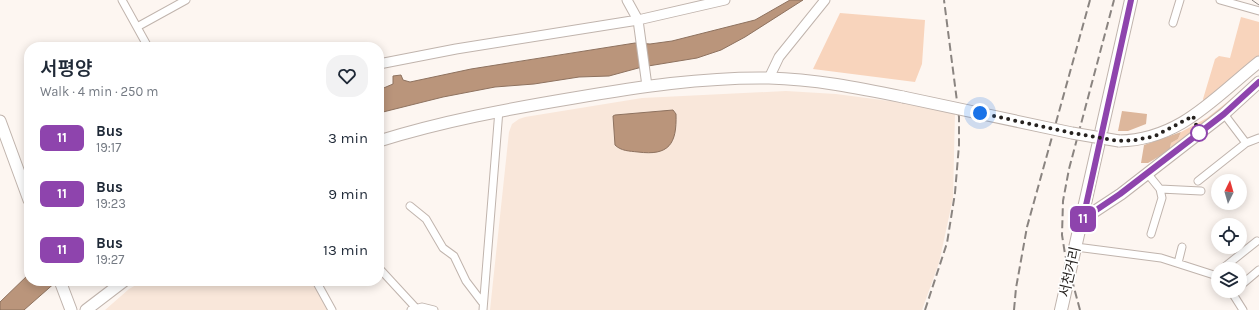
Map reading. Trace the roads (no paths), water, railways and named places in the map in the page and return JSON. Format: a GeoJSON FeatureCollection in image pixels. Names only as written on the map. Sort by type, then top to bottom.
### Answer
{"type":"FeatureCollection","features":[{"type":"Feature","properties":{"kind":"main road","name":"서천거리"},"geometry":{"type":"LineString","coordinates":[[1062,310],[1131,0]]}},
{"type":"Feature","properties":{"kind":"main road"},"geometry":{"type":"LineString","coordinates":[[384,140],[426,127],[499,110],[647,86],[725,79],[769,78],[837,85],[903,96],[1072,133],[1119,141],[1136,140],[1155,136],[1174,127],[1208,106],[1259,62]]}},
{"type":"Feature","properties":{"kind":"main road"},"geometry":{"type":"LineString","coordinates":[[1083,219],[1147,173],[1224,114],[1259,82]]}},
{"type":"Feature","properties":{"kind":"main road"},"geometry":{"type":"LineString","coordinates":[[0,121],[24,186]]}},
{"type":"Feature","properties":{"kind":"main road"},"geometry":{"type":"LineString","coordinates":[[62,286],[70,308]]}},
{"type":"Feature","properties":{"kind":"main road"},"geometry":{"type":"LineString","coordinates":[[86,310],[117,286]]}},
{"type":"Feature","properties":{"kind":"street"},"geometry":{"type":"LineString","coordinates":[[122,0],[145,42]]}},
{"type":"Feature","properties":{"kind":"street"},"geometry":{"type":"LineString","coordinates":[[137,27],[186,0]]}},
{"type":"Feature","properties":{"kind":"street"},"geometry":{"type":"LineString","coordinates":[[627,0],[638,20],[647,86]]}},
{"type":"Feature","properties":{"kind":"street"},"geometry":{"type":"LineString","coordinates":[[384,63],[456,49],[638,20],[725,0]]}},
{"type":"Feature","properties":{"kind":"street"},"geometry":{"type":"LineString","coordinates":[[769,78],[779,57],[825,0]]}},
{"type":"Feature","properties":{"kind":"street"},"geometry":{"type":"LineString","coordinates":[[1173,23],[1180,0]]}},
{"type":"Feature","properties":{"kind":"street"},"geometry":{"type":"LineString","coordinates":[[1220,0],[1259,11]]}},
{"type":"Feature","properties":{"kind":"street"},"geometry":{"type":"LineString","coordinates":[[482,310],[499,110]]}},
{"type":"Feature","properties":{"kind":"street"},"geometry":{"type":"LineString","coordinates":[[1224,114],[1246,143]]}},
{"type":"Feature","properties":{"kind":"street"},"geometry":{"type":"LineString","coordinates":[[1198,181],[1246,143],[1259,138]]}},
{"type":"Feature","properties":{"kind":"street"},"geometry":{"type":"LineString","coordinates":[[1147,173],[1160,189],[1162,198],[1151,234]]}},
{"type":"Feature","properties":{"kind":"street"},"geometry":{"type":"LineString","coordinates":[[1160,189],[1201,191]]}},
{"type":"Feature","properties":{"kind":"street"},"geometry":{"type":"LineString","coordinates":[[410,206],[426,219],[443,248],[454,256],[466,281],[482,302]]}},
{"type":"Feature","properties":{"kind":"street"},"geometry":{"type":"LineString","coordinates":[[1231,262],[1257,241]]}},
{"type":"Feature","properties":{"kind":"street"},"geometry":{"type":"LineString","coordinates":[[1076,247],[1154,256],[1211,273]]}},
{"type":"Feature","properties":{"kind":"street"},"geometry":{"type":"LineString","coordinates":[[1178,263],[1182,247]]}},
{"type":"Feature","properties":{"kind":"street"},"geometry":{"type":"LineString","coordinates":[[1247,280],[1259,270]]}},
{"type":"Feature","properties":{"kind":"street"},"geometry":{"type":"LineString","coordinates":[[384,274],[413,309],[422,307],[434,310]]}},
{"type":"Feature","properties":{"kind":"street"},"geometry":{"type":"LineString","coordinates":[[319,286],[332,310]]}},
{"type":"Feature","properties":{"kind":"street"},"geometry":{"type":"LineString","coordinates":[[1236,298],[1243,310]]}},
{"type":"Feature","properties":{"kind":"tram line"},"geometry":{"type":"LineString","coordinates":[[1252,0],[1259,5]]}},
{"type":"Feature","properties":{"kind":"railway"},"geometry":{"type":"LineString","coordinates":[[925,310],[947,243],[955,193],[959,145],[959,117],[944,0]]}},
{"type":"Feature","properties":{"kind":"railway"},"geometry":{"type":"LineString","coordinates":[[1014,310],[1016,288],[1027,227],[1090,0]]}},
{"type":"Feature","properties":{"kind":"railway"},"geometry":{"type":"LineString","coordinates":[[1080,310],[1065,254],[1062,235],[1063,201],[1069,169],[1114,0]]}}]}
